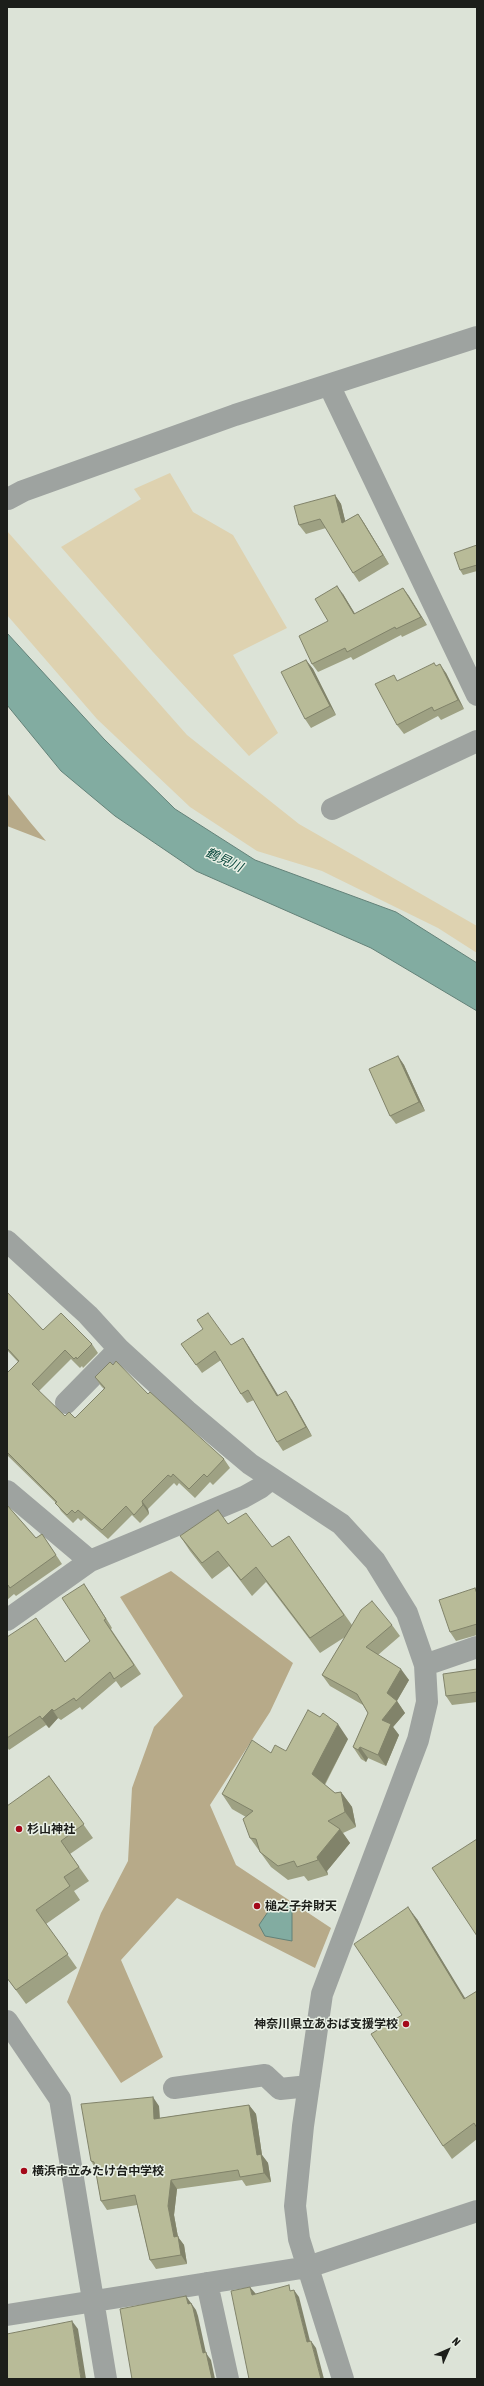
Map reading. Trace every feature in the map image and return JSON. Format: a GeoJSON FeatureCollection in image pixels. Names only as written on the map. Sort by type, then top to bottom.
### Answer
{"type":"FeatureCollection","features":[{"type":"Feature","properties":{"kind":"street"},"geometry":{"type":"LineString","coordinates":[[8,499],[23,491],[220,421],[477,337]]}},
{"type":"Feature","properties":{"kind":"street"},"geometry":{"type":"LineString","coordinates":[[329,385],[477,694]]}},
{"type":"Feature","properties":{"kind":"street"},"geometry":{"type":"LineString","coordinates":[[332,809],[477,741]]}},
{"type":"Feature","properties":{"kind":"street"},"geometry":{"type":"LineString","coordinates":[[7,1241],[88,1315],[119,1349],[187,1411],[271,1479],[341,1524],[375,1561],[407,1613],[425,1666],[427,1702],[418,1740],[322,1994],[309,2086],[295,2206],[299,2239],[343,2379]]}},
{"type":"Feature","properties":{"kind":"street"},"geometry":{"type":"LineString","coordinates":[[66,1403],[119,1349]]}},
{"type":"Feature","properties":{"kind":"street"},"geometry":{"type":"LineString","coordinates":[[7,1620],[90,1561],[244,1497],[260,1488],[271,1479]]}},
{"type":"Feature","properties":{"kind":"street"},"geometry":{"type":"LineString","coordinates":[[8,1493],[90,1561]]}},
{"type":"Feature","properties":{"kind":"street"},"geometry":{"type":"LineString","coordinates":[[425,1666],[477,1647]]}},
{"type":"Feature","properties":{"kind":"street"},"geometry":{"type":"LineString","coordinates":[[7,2022],[60,2099],[106,2379]]}},
{"type":"Feature","properties":{"kind":"street"},"geometry":{"type":"LineString","coordinates":[[174,2088],[265,2075],[280,2089],[309,2086]]}},
{"type":"Feature","properties":{"kind":"street"},"geometry":{"type":"LineString","coordinates":[[7,2315],[308,2267],[477,2211]]}},
{"type":"Feature","properties":{"kind":"street"},"geometry":{"type":"LineString","coordinates":[[207,2283],[228,2379]]}},
{"type":"Feature","properties":{"kind":"shaded area"},"geometry":{"type":"Polygon","coordinates":[[[170,473],[193,512],[233,535],[287,628],[233,655],[278,733],[249,756],[153,652],[61,547],[141,499],[134,489],[170,473]]]}},
{"type":"Feature","properties":{"kind":"shaded area"},"geometry":{"type":"Polygon","coordinates":[[[7,531],[187,735],[299,824],[477,926],[477,953],[438,928],[322,871],[257,851],[190,807],[97,719],[7,615],[7,531]]]}},
{"type":"Feature","properties":{"kind":"shaded area"},"geometry":{"type":"Polygon","coordinates":[[[7,793],[30,822],[46,841],[7,826],[7,793]]]}},
{"type":"Feature","properties":{"kind":"shaded area"},"geometry":{"type":"Polygon","coordinates":[[[171,1571],[293,1663],[270,1712],[210,1805],[236,1865],[331,1928],[315,1968],[177,1898],[121,1960],[163,2057],[121,2083],[67,2002],[101,1913],[128,1861],[132,1788],[154,1727],[183,1696],[120,1597],[171,1571]]]}},
{"type":"Feature","properties":{"kind":"water","name":"鶴見川"},"geometry":{"type":"Polygon","coordinates":[[[7,633],[104,739],[175,809],[255,860],[396,912],[477,963],[477,1011],[371,948],[196,871],[115,816],[61,771],[7,705],[7,633]]]}},
{"type":"Feature","properties":{"kind":"water"},"geometry":{"type":"Polygon","coordinates":[[[274,1903],[292,1903],[292,1941],[265,1936],[259,1925],[274,1903]]]}},
{"type":"Feature","properties":{"kind":"building"},"geometry":{"type":"Polygon","coordinates":[[[335,495],[342,523],[358,514],[383,555],[353,573],[320,519],[299,525],[294,506],[335,495]]]}},
{"type":"Feature","properties":{"kind":"building"},"geometry":{"type":"Polygon","coordinates":[[[477,545],[477,565],[460,570],[454,553],[477,545]]]}},
{"type":"Feature","properties":{"kind":"building"},"geometry":{"type":"Polygon","coordinates":[[[337,586],[354,614],[403,588],[421,617],[396,629],[395,627],[347,652],[345,648],[312,664],[299,636],[328,621],[315,599],[337,586]]]}},
{"type":"Feature","properties":{"kind":"building"},"geometry":{"type":"Polygon","coordinates":[[[306,660],[330,706],[305,719],[281,672],[306,660]]]}},
{"type":"Feature","properties":{"kind":"building"},"geometry":{"type":"Polygon","coordinates":[[[434,663],[436,666],[440,664],[458,700],[434,711],[432,707],[397,725],[375,684],[394,675],[397,681],[434,663]]]}},
{"type":"Feature","properties":{"kind":"building"},"geometry":{"type":"Polygon","coordinates":[[[398,1056],[419,1102],[390,1116],[369,1069],[398,1056]]]}},
{"type":"Feature","properties":{"kind":"building"},"geometry":{"type":"Polygon","coordinates":[[[7,1292],[43,1330],[61,1313],[92,1344],[77,1359],[76,1357],[74,1359],[65,1350],[32,1384],[65,1416],[69,1412],[75,1418],[105,1388],[95,1377],[110,1362],[113,1365],[116,1361],[148,1394],[150,1392],[224,1459],[207,1477],[204,1474],[189,1489],[173,1474],[171,1477],[168,1475],[142,1501],[143,1505],[134,1515],[126,1506],[102,1530],[78,1510],[75,1513],[72,1510],[67,1515],[55,1503],[57,1502],[7,1452],[7,1373],[19,1361],[7,1348],[7,1292]]]}},
{"type":"Feature","properties":{"kind":"building"},"geometry":{"type":"Polygon","coordinates":[[[208,1313],[231,1345],[243,1338],[277,1396],[286,1391],[306,1427],[277,1442],[248,1390],[241,1394],[215,1351],[196,1365],[181,1344],[203,1329],[197,1320],[208,1313]]]}},
{"type":"Feature","properties":{"kind":"building"},"geometry":{"type":"Polygon","coordinates":[[[7,1505],[36,1538],[42,1534],[56,1555],[10,1588],[8,1585],[7,1586],[7,1505]]]}},
{"type":"Feature","properties":{"kind":"building"},"geometry":{"type":"Polygon","coordinates":[[[218,1510],[228,1524],[246,1513],[272,1547],[289,1536],[344,1615],[310,1638],[256,1567],[241,1580],[218,1551],[202,1563],[180,1536],[218,1510]]]}},
{"type":"Feature","properties":{"kind":"building"},"geometry":{"type":"Polygon","coordinates":[[[84,1584],[106,1619],[104,1620],[134,1665],[114,1679],[110,1672],[76,1701],[74,1698],[54,1711],[52,1709],[42,1719],[40,1716],[7,1738],[7,1637],[36,1618],[65,1662],[90,1641],[62,1598],[84,1584]]]}},
{"type":"Feature","properties":{"kind":"building"},"geometry":{"type":"Polygon","coordinates":[[[475,1588],[477,1594],[477,1624],[450,1632],[439,1600],[475,1588]]]}},
{"type":"Feature","properties":{"kind":"building"},"geometry":{"type":"Polygon","coordinates":[[[372,1601],[392,1625],[366,1647],[401,1669],[387,1693],[397,1701],[382,1720],[391,1724],[378,1755],[360,1747],[358,1750],[353,1747],[368,1713],[357,1694],[322,1675],[361,1610],[372,1601]]]}},
{"type":"Feature","properties":{"kind":"building"},"geometry":{"type":"Polygon","coordinates":[[[477,1669],[477,1692],[446,1696],[443,1674],[477,1669]]]}},
{"type":"Feature","properties":{"kind":"building"},"geometry":{"type":"Polygon","coordinates":[[[308,1710],[320,1717],[323,1713],[338,1724],[312,1774],[335,1793],[341,1792],[345,1812],[328,1821],[340,1829],[317,1857],[318,1860],[297,1867],[294,1861],[278,1866],[260,1852],[256,1839],[250,1838],[243,1819],[253,1811],[222,1794],[252,1740],[271,1753],[275,1745],[286,1751],[308,1710]]]}},
{"type":"Feature","properties":{"kind":"building"},"geometry":{"type":"Polygon","coordinates":[[[49,1776],[84,1824],[61,1841],[79,1867],[64,1877],[70,1886],[36,1910],[68,1954],[16,1990],[7,1978],[7,1806],[49,1776]]]}},
{"type":"Feature","properties":{"kind":"building"},"geometry":{"type":"Polygon","coordinates":[[[477,1839],[477,1936],[432,1868],[477,1839]]]}},
{"type":"Feature","properties":{"kind":"building"},"geometry":{"type":"Polygon","coordinates":[[[408,1907],[464,1999],[477,1991],[477,2128],[474,2123],[443,2146],[371,2034],[402,2015],[354,1944],[408,1907]]]}},
{"type":"Feature","properties":{"kind":"building"},"geometry":{"type":"Polygon","coordinates":[[[153,2097],[154,2119],[249,2105],[257,2155],[261,2154],[264,2173],[240,2177],[238,2170],[171,2180],[168,2206],[174,2237],[178,2236],[181,2255],[150,2260],[135,2195],[101,2201],[94,2162],[91,2161],[81,2104],[153,2097]]]}},
{"type":"Feature","properties":{"kind":"building"},"geometry":{"type":"Polygon","coordinates":[[[289,2285],[290,2291],[294,2290],[307,2342],[311,2341],[321,2379],[249,2379],[231,2291],[250,2287],[252,2295],[289,2285]]]}},
{"type":"Feature","properties":{"kind":"building"},"geometry":{"type":"Polygon","coordinates":[[[186,2296],[188,2304],[191,2303],[193,2308],[203,2353],[206,2352],[212,2379],[132,2379],[120,2309],[186,2296]]]}},
{"type":"Feature","properties":{"kind":"building"},"geometry":{"type":"Polygon","coordinates":[[[72,2321],[81,2379],[7,2379],[7,2334],[72,2321]]]}},
{"type":"Feature","properties":{"kind":"place","name":"杉山神社"},"geometry":{"type":"Point","coordinates":[19,1829]}},
{"type":"Feature","properties":{"kind":"place","name":"槌之子弁財天"},"geometry":{"type":"Point","coordinates":[257,1906]}},
{"type":"Feature","properties":{"kind":"place","name":"神奈川県立あおば支援学校"},"geometry":{"type":"Point","coordinates":[406,2024]}},
{"type":"Feature","properties":{"kind":"place","name":"横浜市立みたけ台中学校"},"geometry":{"type":"Point","coordinates":[24,2171]}}]}
